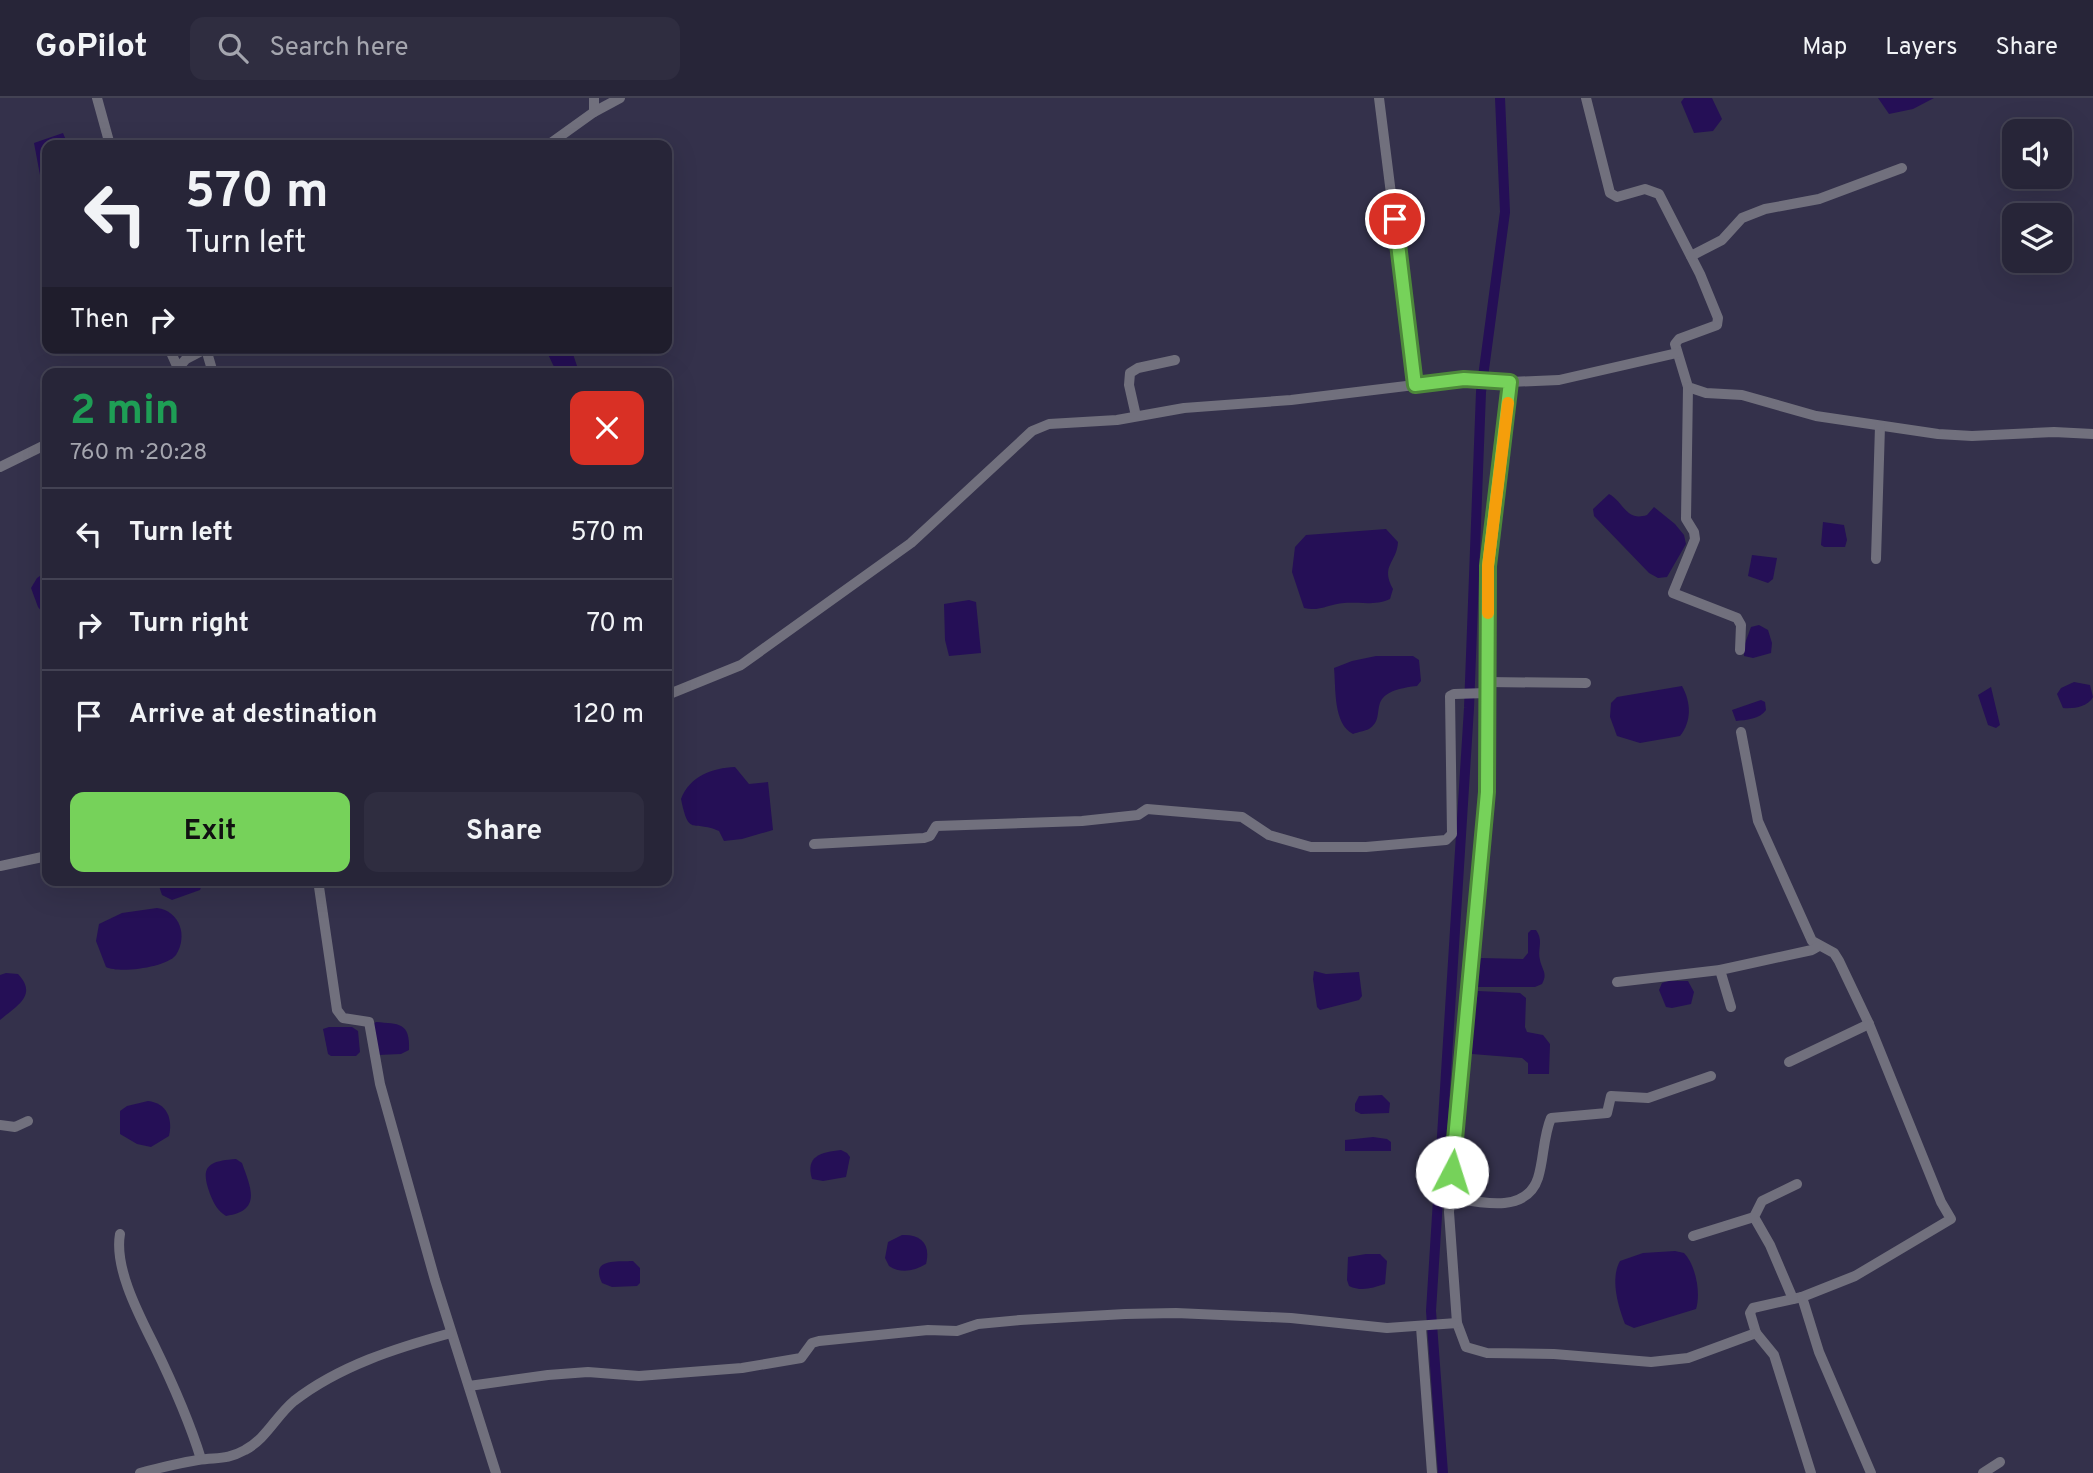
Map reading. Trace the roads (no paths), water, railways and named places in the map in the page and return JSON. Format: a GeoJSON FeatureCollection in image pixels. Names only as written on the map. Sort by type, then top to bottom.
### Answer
{"type":"FeatureCollection","features":[{"type":"Feature","properties":{"kind":"street"},"geometry":{"type":"LineString","coordinates":[[97,98],[109,140]]}},
{"type":"Feature","properties":{"kind":"street"},"geometry":{"type":"LineString","coordinates":[[594,98],[594,112]]}},
{"type":"Feature","properties":{"kind":"street"},"geometry":{"type":"LineString","coordinates":[[555,140],[594,112],[620,98]]}},
{"type":"Feature","properties":{"kind":"street"},"geometry":{"type":"LineString","coordinates":[[1379,98],[1415,385]]}},
{"type":"Feature","properties":{"kind":"street"},"geometry":{"type":"LineString","coordinates":[[1586,98],[1603,172],[1613,197],[1645,189],[1659,194],[1691,256],[1718,318],[1717,325],[1676,341],[1688,387],[1686,519],[1694,532],[1695,540],[1673,593],[1737,618],[1741,625],[1740,650]]}},
{"type":"Feature","properties":{"kind":"street"},"geometry":{"type":"LineString","coordinates":[[1691,256],[1722,240],[1742,218],[1765,209],[1819,199],[1902,168]]}},
{"type":"Feature","properties":{"kind":"street"},"geometry":{"type":"LineString","coordinates":[[672,693],[741,665],[911,543],[1032,431],[1049,424],[1117,420],[1184,408],[1291,400],[1464,379],[1559,380],[1677,353]]}},
{"type":"Feature","properties":{"kind":"street"},"geometry":{"type":"LineString","coordinates":[[178,368],[186,359],[196,354]]}},
{"type":"Feature","properties":{"kind":"street"},"geometry":{"type":"LineString","coordinates":[[1136,416],[1129,385],[1130,373],[1175,360]]}},
{"type":"Feature","properties":{"kind":"street"},"geometry":{"type":"LineString","coordinates":[[1507,381],[1488,566],[1484,689],[1487,792],[1448,1212],[1457,1323],[1466,1348],[1487,1353],[1554,1354],[1651,1362],[1688,1358],[1756,1333]]}},
{"type":"Feature","properties":{"kind":"street"},"geometry":{"type":"LineString","coordinates":[[1688,387],[1706,393],[1742,395],[1816,416],[1881,426],[1972,436],[2054,432],[2093,434]]}},
{"type":"Feature","properties":{"kind":"street"},"geometry":{"type":"LineString","coordinates":[[1877,559],[1881,426]]}},
{"type":"Feature","properties":{"kind":"street"},"geometry":{"type":"LineString","coordinates":[[0,467],[42,446]]}},
{"type":"Feature","properties":{"kind":"street"},"geometry":{"type":"LineString","coordinates":[[814,844],[925,838],[930,836],[936,826],[1082,821],[1138,815],[1147,809],[1242,817],[1269,835],[1319,848],[1446,840],[1452,834],[1448,721],[1450,696],[1484,689],[1586,683]]}},
{"type":"Feature","properties":{"kind":"street"},"geometry":{"type":"LineString","coordinates":[[1741,732],[1758,821],[1812,941],[1834,953],[1868,1024],[1941,1202],[1951,1219],[1855,1276],[1797,1298],[1753,1308],[1750,1313],[1756,1333],[1774,1355],[1811,1473]]}},
{"type":"Feature","properties":{"kind":"street"},"geometry":{"type":"LineString","coordinates":[[0,866],[42,857]]}},
{"type":"Feature","properties":{"kind":"street"},"geometry":{"type":"LineString","coordinates":[[319,886],[337,1010],[343,1018],[369,1022],[380,1084],[451,1332],[496,1473]]}},
{"type":"Feature","properties":{"kind":"street"},"geometry":{"type":"LineString","coordinates":[[1617,982],[1720,970],[1812,950],[1819,946]]}},
{"type":"Feature","properties":{"kind":"street"},"geometry":{"type":"LineString","coordinates":[[1720,970],[1731,1007]]}},
{"type":"Feature","properties":{"kind":"street"},"geometry":{"type":"LineString","coordinates":[[1789,1062],[1868,1024]]}},
{"type":"Feature","properties":{"kind":"street"},"geometry":{"type":"LineString","coordinates":[[1450,1197],[1482,1203],[1517,1201],[1529,1194],[1538,1180],[1550,1118],[1607,1113],[1611,1096],[1647,1098],[1711,1076]]}},
{"type":"Feature","properties":{"kind":"street"},"geometry":{"type":"LineString","coordinates":[[0,1125],[15,1127],[27,1121]]}},
{"type":"Feature","properties":{"kind":"street"},"geometry":{"type":"LineString","coordinates":[[1693,1236],[1754,1217],[1762,1201],[1797,1184]]}},
{"type":"Feature","properties":{"kind":"street"},"geometry":{"type":"LineString","coordinates":[[1754,1217],[1797,1298],[1871,1473]]}},
{"type":"Feature","properties":{"kind":"street"},"geometry":{"type":"LineString","coordinates":[[120,1234],[121,1260],[139,1317],[186,1415],[201,1459]]}},
{"type":"Feature","properties":{"kind":"street"},"geometry":{"type":"LineString","coordinates":[[469,1386],[587,1372],[639,1376],[773,1364],[802,1358],[812,1343],[819,1341],[928,1330],[957,1331],[978,1324],[1020,1320],[1176,1313],[1304,1319],[1387,1328],[1457,1323]]}},
{"type":"Feature","properties":{"kind":"street"},"geometry":{"type":"LineString","coordinates":[[1425,1326],[1432,1473]]}},
{"type":"Feature","properties":{"kind":"street"},"geometry":{"type":"LineString","coordinates":[[140,1473],[201,1459],[225,1459],[247,1449],[261,1438],[291,1403],[330,1377],[403,1346],[451,1332]]}},
{"type":"Feature","properties":{"kind":"street"},"geometry":{"type":"LineString","coordinates":[[1983,1473],[2000,1462]]}},
{"type":"Feature","properties":{"kind":"waterway"},"geometry":{"type":"LineString","coordinates":[[1443,1473],[1431,1311],[1469,708],[1481,392],[1505,212],[1500,98]]}}]}
